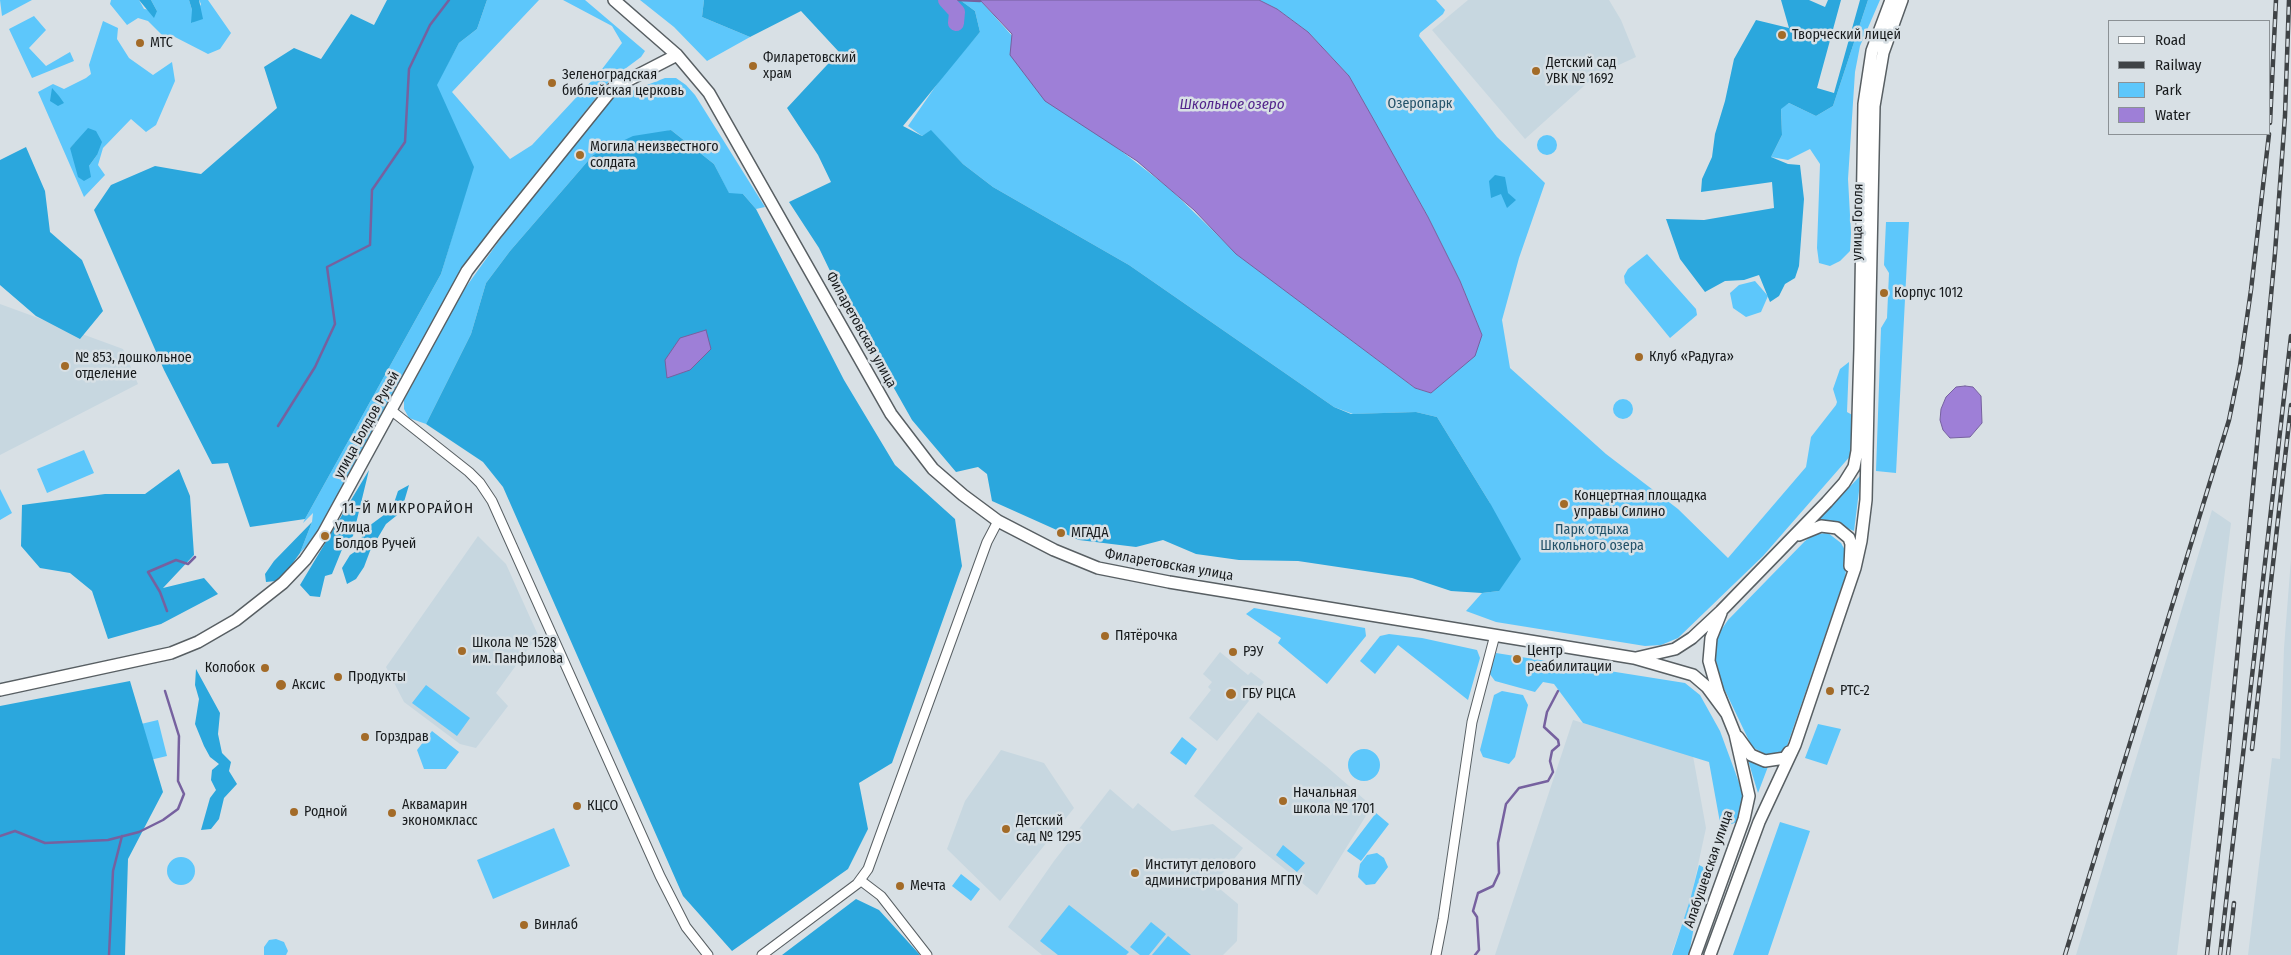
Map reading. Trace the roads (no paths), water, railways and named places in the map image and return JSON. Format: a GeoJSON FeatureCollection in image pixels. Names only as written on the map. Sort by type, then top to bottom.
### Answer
{"type":"FeatureCollection","features":[{"type":"Feature","properties":{"kind":"street","name":"Филаретовская улица"},"geometry":{"type":"LineString","coordinates":[[614,0],[677,55],[709,93],[890,414],[933,469],[963,495],[998,521],[1054,550],[1098,568],[1169,582],[1634,658],[1693,675],[1707,687],[1727,714]]}},
{"type":"Feature","properties":{"kind":"street","name":"Алабушевская улица"},"geometry":{"type":"LineString","coordinates":[[1695,955],[1744,820],[1749,796],[1735,734],[1709,660],[1711,638],[1721,611],[1844,483],[1854,467],[1857,451],[1860,349],[1864,104],[1872,51],[1891,0]]}},
{"type":"Feature","properties":{"kind":"street","name":"улица Гоголя"},"geometry":{"type":"LineString","coordinates":[[1868,448],[1874,106],[1883,53],[1902,0]]}},
{"type":"Feature","properties":{"kind":"street","name":"улица Болдов Ручей"},"geometry":{"type":"LineString","coordinates":[[0,690],[171,653],[213,634],[256,607],[294,573],[314,547],[392,411],[467,271],[527,193],[613,88],[677,55]]}},
{"type":"Feature","properties":{"kind":"street"},"geometry":{"type":"LineString","coordinates":[[392,411],[468,472],[480,483],[492,501],[660,876],[686,927],[708,955]]}},
{"type":"Feature","properties":{"kind":"street","name":"Алабушевская улица"},"geometry":{"type":"LineString","coordinates":[[1710,955],[1759,822],[1795,744],[1855,568],[1861,541],[1866,500],[1868,448]]}},
{"type":"Feature","properties":{"kind":"street"},"geometry":{"type":"LineString","coordinates":[[762,955],[860,880],[868,869],[987,542],[998,521]]}},
{"type":"Feature","properties":{"kind":"street","name":"Алабушевская улица"},"geometry":{"type":"LineString","coordinates":[[1790,540],[1821,526],[1837,528],[1844,533],[1851,544],[1849,583]]}},
{"type":"Feature","properties":{"kind":"street","name":"Филаретовская улица"},"geometry":{"type":"LineString","coordinates":[[1634,658],[1675,648],[1692,638],[1721,611]]}},
{"type":"Feature","properties":{"kind":"street"},"geometry":{"type":"LineString","coordinates":[[1436,955],[1443,920],[1472,722],[1495,635]]}},
{"type":"Feature","properties":{"kind":"street","name":"Алабушевская улица"},"geometry":{"type":"LineString","coordinates":[[1735,734],[1752,755],[1766,761],[1785,758],[1795,744]]}},
{"type":"Feature","properties":{"kind":"street"},"geometry":{"type":"LineString","coordinates":[[860,880],[880,896],[927,955]]}},
{"type":"Feature","properties":{"kind":"water","name":"Школьное озеро"},"geometry":{"type":"Polygon","coordinates":[[[980,0],[1259,0],[1277,9],[1308,32],[1349,76],[1428,217],[1460,281],[1482,335],[1475,356],[1431,393],[1415,388],[1236,254],[1194,210],[1137,161],[1045,101],[1010,55],[1012,34],[980,0]]]}},
{"type":"Feature","properties":{"kind":"water"},"geometry":{"type":"Polygon","coordinates":[[[706,330],[711,349],[690,370],[667,378],[665,360],[680,338],[706,330]]]}},
{"type":"Feature","properties":{"kind":"water"},"geometry":{"type":"Polygon","coordinates":[[[1956,387],[1973,387],[1981,396],[1982,423],[1970,437],[1950,438],[1943,430],[1940,420],[1941,409],[1946,397],[1956,387]]]}},
{"type":"Feature","properties":{"kind":"waterway"},"geometry":{"type":"LineString","coordinates":[[278,426],[315,367],[335,324],[327,267],[370,245],[372,190],[405,142],[409,69],[430,25],[449,0]]}},
{"type":"Feature","properties":{"kind":"waterway"},"geometry":{"type":"LineString","coordinates":[[946,0],[957,12],[956,23]]}},
{"type":"Feature","properties":{"kind":"waterway"},"geometry":{"type":"LineString","coordinates":[[958,0],[980,1]]}},
{"type":"Feature","properties":{"kind":"waterway"},"geometry":{"type":"LineString","coordinates":[[167,611],[160,592],[148,572],[176,560],[188,564],[195,557]]}},
{"type":"Feature","properties":{"kind":"waterway"},"geometry":{"type":"LineString","coordinates":[[0,836],[15,831],[45,843],[108,840],[139,832],[163,820],[178,809],[184,794],[178,781],[179,736],[165,691]]}},
{"type":"Feature","properties":{"kind":"waterway"},"geometry":{"type":"LineString","coordinates":[[1475,955],[1479,950],[1477,917],[1473,911],[1478,893],[1493,886],[1499,873],[1498,843],[1506,804],[1519,788],[1548,781],[1553,772],[1550,761],[1552,751],[1559,745],[1558,740],[1544,727],[1547,712],[1558,691]]}},
{"type":"Feature","properties":{"kind":"waterway"},"geometry":{"type":"LineString","coordinates":[[109,955],[113,871],[122,836]]}},
{"type":"Feature","properties":{"kind":"railway"},"geometry":{"type":"LineString","coordinates":[[2271,102],[2276,0]]}},
{"type":"Feature","properties":{"kind":"railway"},"geometry":{"type":"LineString","coordinates":[[2207,955],[2223,807],[2275,253],[2285,116],[2289,0]]}},
{"type":"Feature","properties":{"kind":"railway"},"geometry":{"type":"LineString","coordinates":[[2065,955],[2229,420],[2240,366],[2251,290],[2269,135]]}},
{"type":"Feature","properties":{"kind":"railway"},"geometry":{"type":"LineString","coordinates":[[2220,955],[2291,336]]}},
{"type":"Feature","properties":{"kind":"railway"},"geometry":{"type":"LineString","coordinates":[[2252,749],[2291,405]]}},
{"type":"Feature","properties":{"kind":"railway"},"geometry":{"type":"LineString","coordinates":[[2228,955],[2234,903]]}},
{"type":"Feature","properties":{"kind":"place","name":"Творческий лицей"},"geometry":{"type":"Point","coordinates":[1782,35]}},
{"type":"Feature","properties":{"kind":"place","name":"МТС"},"geometry":{"type":"Point","coordinates":[140,43]}},
{"type":"Feature","properties":{"kind":"place","name":"Филаретовский храм"},"geometry":{"type":"Point","coordinates":[753,66]}},
{"type":"Feature","properties":{"kind":"place","name":"Детский сад УВК № 1692"},"geometry":{"type":"Point","coordinates":[1536,71]}},
{"type":"Feature","properties":{"kind":"place","name":"Зеленоградская библейская церковь"},"geometry":{"type":"Point","coordinates":[552,83]}},
{"type":"Feature","properties":{"kind":"place","name":"Могила неизвестного солдата"},"geometry":{"type":"Point","coordinates":[580,155]}},
{"type":"Feature","properties":{"kind":"place","name":"Корпус 1012"},"geometry":{"type":"Point","coordinates":[1884,293]}},
{"type":"Feature","properties":{"kind":"place","name":"Клуб «Радуга»"},"geometry":{"type":"Point","coordinates":[1639,357]}},
{"type":"Feature","properties":{"kind":"place","name":"№ 853, дошкольное отделение"},"geometry":{"type":"Point","coordinates":[65,366]}},
{"type":"Feature","properties":{"kind":"place","name":"Концертная площадка управы Силино"},"geometry":{"type":"Point","coordinates":[1564,504]}},
{"type":"Feature","properties":{"kind":"place","name":"МГАДА"},"geometry":{"type":"Point","coordinates":[1061,533]}},
{"type":"Feature","properties":{"kind":"place","name":"Улица Болдов Ручей"},"geometry":{"type":"Point","coordinates":[325,536]}},
{"type":"Feature","properties":{"kind":"place","name":"Пятёрочка"},"geometry":{"type":"Point","coordinates":[1105,636]}},
{"type":"Feature","properties":{"kind":"place","name":"Школа № 1528 им. Панфилова"},"geometry":{"type":"Point","coordinates":[462,651]}},
{"type":"Feature","properties":{"kind":"place","name":"РЭУ"},"geometry":{"type":"Point","coordinates":[1233,652]}},
{"type":"Feature","properties":{"kind":"place","name":"Центр реабилитации"},"geometry":{"type":"Point","coordinates":[1517,659]}},
{"type":"Feature","properties":{"kind":"place","name":"Колобок"},"geometry":{"type":"Point","coordinates":[265,668]}},
{"type":"Feature","properties":{"kind":"place","name":"Продукты"},"geometry":{"type":"Point","coordinates":[338,677]}},
{"type":"Feature","properties":{"kind":"place","name":"Аксис"},"geometry":{"type":"Point","coordinates":[281,685]}},
{"type":"Feature","properties":{"kind":"place","name":"РТС-2"},"geometry":{"type":"Point","coordinates":[1830,691]}},
{"type":"Feature","properties":{"kind":"place","name":"ГБУ РЦСА"},"geometry":{"type":"Point","coordinates":[1231,694]}},
{"type":"Feature","properties":{"kind":"place","name":"Горздрав"},"geometry":{"type":"Point","coordinates":[365,737]}},
{"type":"Feature","properties":{"kind":"place","name":"Начальная школа № 1701"},"geometry":{"type":"Point","coordinates":[1283,801]}},
{"type":"Feature","properties":{"kind":"place","name":"КЦСО"},"geometry":{"type":"Point","coordinates":[577,806]}},
{"type":"Feature","properties":{"kind":"place","name":"Родной"},"geometry":{"type":"Point","coordinates":[294,812]}},
{"type":"Feature","properties":{"kind":"place","name":"Аквамарин экономкласс"},"geometry":{"type":"Point","coordinates":[392,813]}},
{"type":"Feature","properties":{"kind":"place","name":"Детский сад № 1295"},"geometry":{"type":"Point","coordinates":[1006,829]}},
{"type":"Feature","properties":{"kind":"place","name":"Институт делового администрирования МГПУ"},"geometry":{"type":"Point","coordinates":[1135,873]}},
{"type":"Feature","properties":{"kind":"place","name":"Мечта"},"geometry":{"type":"Point","coordinates":[900,886]}},
{"type":"Feature","properties":{"kind":"place","name":"Винлаб"},"geometry":{"type":"Point","coordinates":[524,925]}},
{"type":"Feature","properties":{"kind":"district","name":"11-Й МИКРОРАЙОН"},"geometry":{"type":"Point","coordinates":[408,509]}},
{"type":"Feature","properties":{"kind":"park label","name":"Озеропарк"},"geometry":{"type":"Point","coordinates":[1420,104]}},
{"type":"Feature","properties":{"kind":"park label","name":"Парк отдыха Школьного озера"},"geometry":{"type":"Point","coordinates":[1592,538]}}]}
